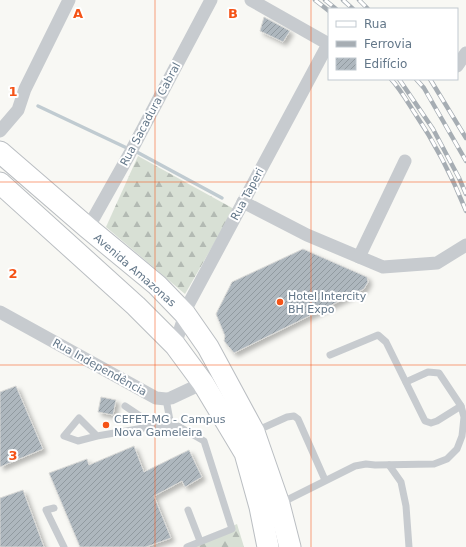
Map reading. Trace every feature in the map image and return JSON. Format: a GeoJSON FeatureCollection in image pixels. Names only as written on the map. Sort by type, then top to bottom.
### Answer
{"type":"FeatureCollection","features":[{"type":"Feature","properties":{"kind":"main road","name":"Avenida Amazonas"},"geometry":{"type":"LineString","coordinates":[[0,152],[157,285],[184,314],[208,347],[254,432],[279,504],[290,547]]}},
{"type":"Feature","properties":{"kind":"main road"},"geometry":{"type":"LineString","coordinates":[[0,183],[136,306],[175,345],[203,383],[246,453],[268,547]]}},
{"type":"Feature","properties":{"kind":"street"},"geometry":{"type":"LineString","coordinates":[[0,131],[18,110],[25,89],[69,0]]}},
{"type":"Feature","properties":{"kind":"street","name":"Rua Sacadura Cabral"},"geometry":{"type":"LineString","coordinates":[[88,228],[131,151],[211,0]]}},
{"type":"Feature","properties":{"kind":"street","name":"Rua Taperi"},"geometry":{"type":"LineString","coordinates":[[175,345],[184,314],[190,301],[326,46],[325,42],[251,0]]}},
{"type":"Feature","properties":{"kind":"street"},"geometry":{"type":"LineString","coordinates":[[458,65],[466,53]]}},
{"type":"Feature","properties":{"kind":"street"},"geometry":{"type":"LineString","coordinates":[[359,257],[405,161]]}},
{"type":"Feature","properties":{"kind":"street"},"geometry":{"type":"LineString","coordinates":[[243,202],[307,235],[383,267],[437,262],[466,244]]}},
{"type":"Feature","properties":{"kind":"street","name":"Rua Independência"},"geometry":{"type":"LineString","coordinates":[[0,312],[156,398],[166,399]]}},
{"type":"Feature","properties":{"kind":"street"},"geometry":{"type":"LineString","coordinates":[[166,399],[203,383]]}},
{"type":"Feature","properties":{"kind":"lane"},"geometry":{"type":"LineString","coordinates":[[330,355],[378,335],[386,342],[425,421],[437,421],[461,406]]}},
{"type":"Feature","properties":{"kind":"lane"},"geometry":{"type":"LineString","coordinates":[[279,504],[355,466],[366,464],[434,464],[447,459],[457,450],[462,436],[464,417],[461,406],[439,373],[428,372],[406,382]]}},
{"type":"Feature","properties":{"kind":"lane"},"geometry":{"type":"LineString","coordinates":[[166,399],[171,426]]}},
{"type":"Feature","properties":{"kind":"lane"},"geometry":{"type":"LineString","coordinates":[[125,406],[155,426]]}},
{"type":"Feature","properties":{"kind":"lane"},"geometry":{"type":"LineString","coordinates":[[254,432],[288,417],[294,416],[298,420],[325,480]]}},
{"type":"Feature","properties":{"kind":"lane"},"geometry":{"type":"LineString","coordinates":[[97,436],[155,426],[178,426],[204,441],[232,529],[187,547]]}},
{"type":"Feature","properties":{"kind":"lane"},"geometry":{"type":"LineString","coordinates":[[389,465],[401,482],[406,506],[409,547]]}},
{"type":"Feature","properties":{"kind":"lane"},"geometry":{"type":"LineString","coordinates":[[54,508],[46,510],[64,547]]}},
{"type":"Feature","properties":{"kind":"lane"},"geometry":{"type":"LineString","coordinates":[[188,510],[200,541]]}},
{"type":"Feature","properties":{"kind":"green space"},"geometry":{"type":"Polygon","coordinates":[[[138,156],[234,209],[185,294],[106,227],[138,156]]]}},
{"type":"Feature","properties":{"kind":"green space"},"geometry":{"type":"Polygon","coordinates":[[[237,524],[244,547],[187,547],[237,524]]]}},
{"type":"Feature","properties":{"kind":"building"},"geometry":{"type":"Polygon","coordinates":[[[264,17],[290,31],[283,42],[260,31],[264,17]]]}},
{"type":"Feature","properties":{"kind":"building","name":"Hotel Intercity BH Expo"},"geometry":{"type":"Polygon","coordinates":[[[303,249],[367,277],[368,282],[364,289],[234,353],[224,341],[225,336],[216,314],[232,282],[303,249]]]}},
{"type":"Feature","properties":{"kind":"building"},"geometry":{"type":"Polygon","coordinates":[[[16,386],[43,449],[0,467],[0,392],[16,386]]]}},
{"type":"Feature","properties":{"kind":"building"},"geometry":{"type":"Polygon","coordinates":[[[101,397],[116,400],[113,415],[98,412],[101,397]]]}},
{"type":"Feature","properties":{"kind":"building"},"geometry":{"type":"Polygon","coordinates":[[[134,446],[144,472],[189,450],[202,477],[185,487],[182,481],[154,496],[171,538],[146,547],[80,547],[49,473],[87,459],[89,465],[134,446]]]}},
{"type":"Feature","properties":{"kind":"building"},"geometry":{"type":"Polygon","coordinates":[[[23,490],[44,547],[0,547],[0,498],[23,490]]]}},
{"type":"Feature","properties":{"kind":"waterway"},"geometry":{"type":"LineString","coordinates":[[38,106],[129,149]]}},
{"type":"Feature","properties":{"kind":"waterway"},"geometry":{"type":"LineString","coordinates":[[135,151],[222,198]]}},
{"type":"Feature","properties":{"kind":"railway"},"geometry":{"type":"LineString","coordinates":[[315,0],[328,10]]}},
{"type":"Feature","properties":{"kind":"railway"},"geometry":{"type":"LineString","coordinates":[[325,0],[335,8]]}},
{"type":"Feature","properties":{"kind":"railway"},"geometry":{"type":"LineString","coordinates":[[343,0],[352,8]]}},
{"type":"Feature","properties":{"kind":"railway"},"geometry":{"type":"LineString","coordinates":[[359,0],[367,8]]}},
{"type":"Feature","properties":{"kind":"railway"},"geometry":{"type":"LineString","coordinates":[[392,80],[422,124],[436,148],[449,172],[466,211]]}},
{"type":"Feature","properties":{"kind":"railway"},"geometry":{"type":"LineString","coordinates":[[400,80],[433,129],[466,194]]}},
{"type":"Feature","properties":{"kind":"railway"},"geometry":{"type":"LineString","coordinates":[[417,80],[424,88],[466,161]]}},
{"type":"Feature","properties":{"kind":"railway"},"geometry":{"type":"LineString","coordinates":[[431,80],[466,138]]}},
{"type":"Feature","properties":{"kind":"place","name":"Hotel Intercity BH Expo"},"geometry":{"type":"Point","coordinates":[280,302]}},
{"type":"Feature","properties":{"kind":"place","name":"CEFET-MG - Campus Nova Gameleira"},"geometry":{"type":"Point","coordinates":[106,425]}}]}
